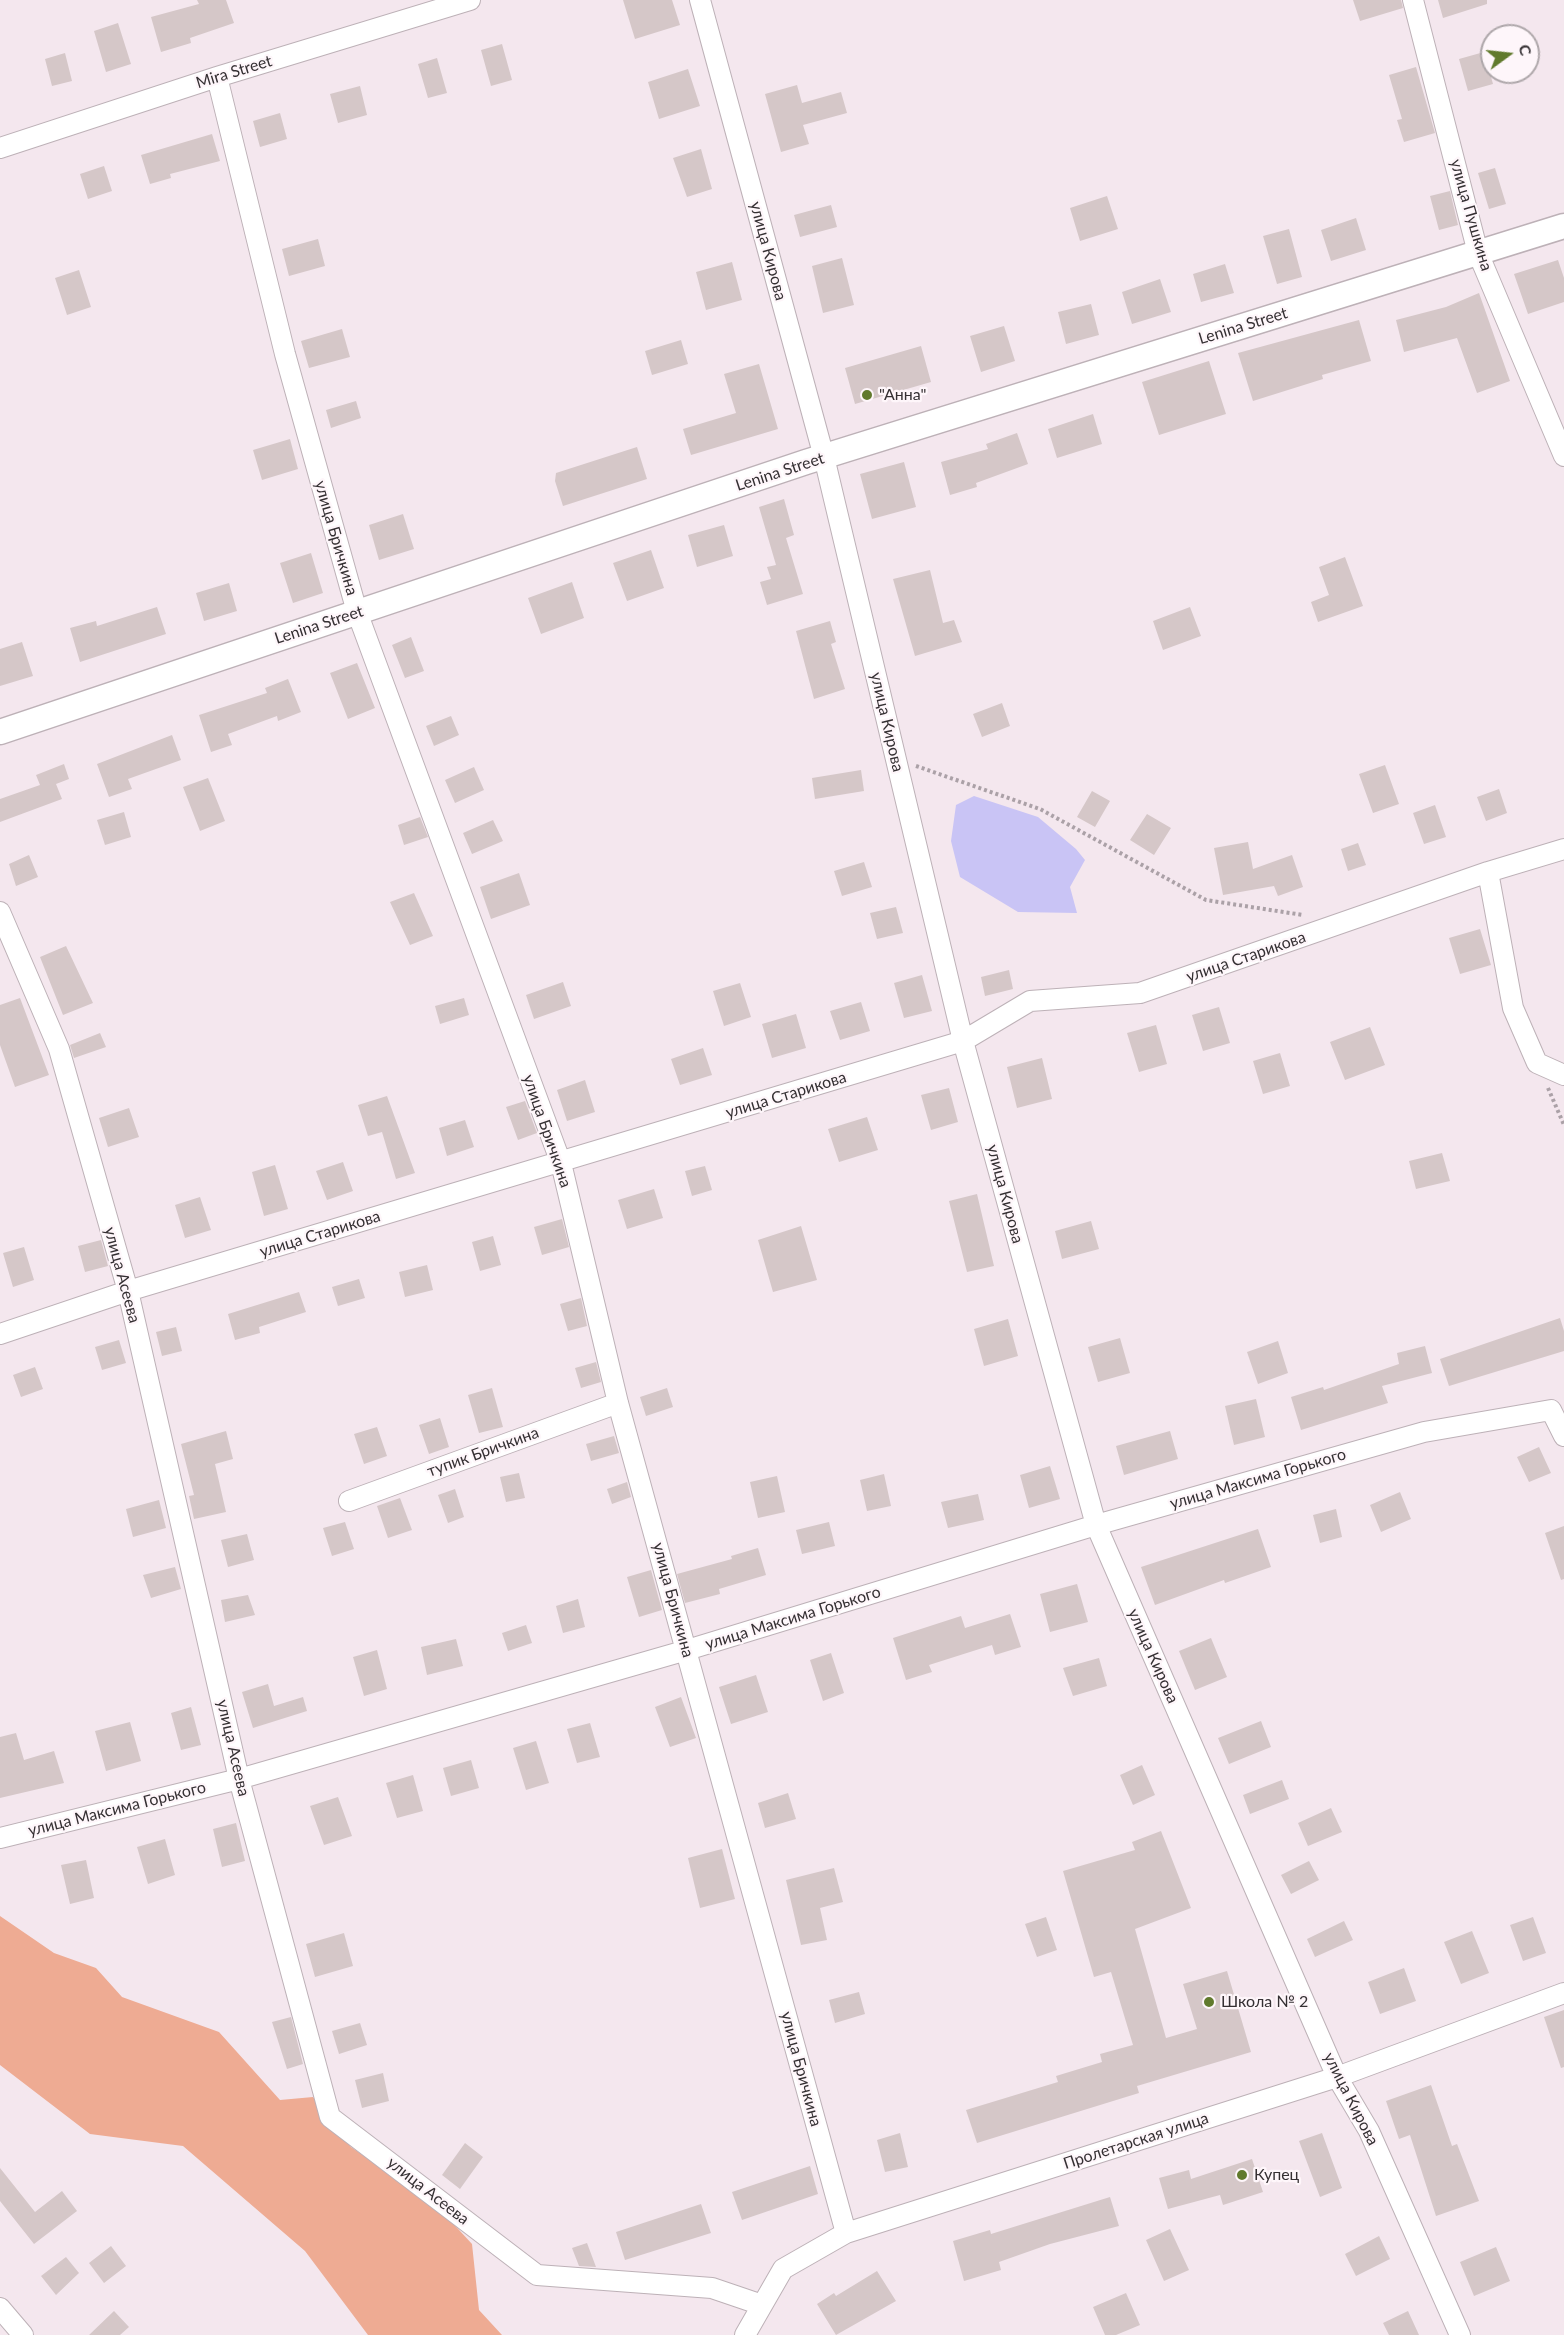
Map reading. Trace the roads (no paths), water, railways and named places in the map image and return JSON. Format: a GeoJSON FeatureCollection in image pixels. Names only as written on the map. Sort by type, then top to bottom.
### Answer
{"type":"FeatureCollection","features":[{"type":"Feature","properties":{"kind":"street","name":"Mira Street"},"geometry":{"type":"LineString","coordinates":[[0,148],[217,77],[470,0]]}},
{"type":"Feature","properties":{"kind":"street","name":"улица Кирова"},"geometry":{"type":"LineString","coordinates":[[700,0],[824,457],[963,1041],[1096,1526],[1337,2077],[1369,2131],[1460,2335]]}},
{"type":"Feature","properties":{"kind":"street","name":"улица Пушкина"},"geometry":{"type":"LineString","coordinates":[[1413,0],[1478,253],[1564,456]]}},
{"type":"Feature","properties":{"kind":"street","name":"улица Бричкина"},"geometry":{"type":"LineString","coordinates":[[217,77],[285,354],[357,612],[561,1163],[618,1403],[846,2233]]}},
{"type":"Feature","properties":{"kind":"street","name":"Lenina Street"},"geometry":{"type":"LineString","coordinates":[[0,732],[824,457],[1564,226]]}},
{"type":"Feature","properties":{"kind":"street","name":"улица Старикова"},"geometry":{"type":"LineString","coordinates":[[0,1334],[128,1291],[963,1041],[1030,1000],[1140,993],[1488,872],[1564,849]]}},
{"type":"Feature","properties":{"kind":"street"},"geometry":{"type":"LineString","coordinates":[[1488,872],[1513,1008],[1537,1062],[1564,1075]]}},
{"type":"Feature","properties":{"kind":"street","name":"улица Асеева"},"geometry":{"type":"LineString","coordinates":[[0,912],[59,1049],[128,1291],[239,1779],[330,2116],[537,2275],[712,2288],[762,2305]]}},
{"type":"Feature","properties":{"kind":"street","name":"тупик Бричкина"},"geometry":{"type":"LineString","coordinates":[[349,1501],[618,1403]]}},
{"type":"Feature","properties":{"kind":"street","name":"улица Максима Горького"},"geometry":{"type":"LineString","coordinates":[[0,1838],[239,1779],[687,1650],[1096,1526],[1424,1432],[1551,1410],[1564,1436]]}},
{"type":"Feature","properties":{"kind":"street","name":"Пролетарская улица"},"geometry":{"type":"LineString","coordinates":[[745,2335],[783,2269],[846,2233],[1337,2077],[1564,1993]]}},
{"type":"Feature","properties":{"kind":"street"},"geometry":{"type":"LineString","coordinates":[[0,2308],[23,2335]]}},
{"type":"Feature","properties":{"kind":"place","name":"\"Анна\""},"geometry":{"type":"Point","coordinates":[867,395]}},
{"type":"Feature","properties":{"kind":"place","name":"Школа № 2"},"geometry":{"type":"Point","coordinates":[1209,2002]}},
{"type":"Feature","properties":{"kind":"place","name":"Купец"},"geometry":{"type":"Point","coordinates":[1242,2175]}}]}
